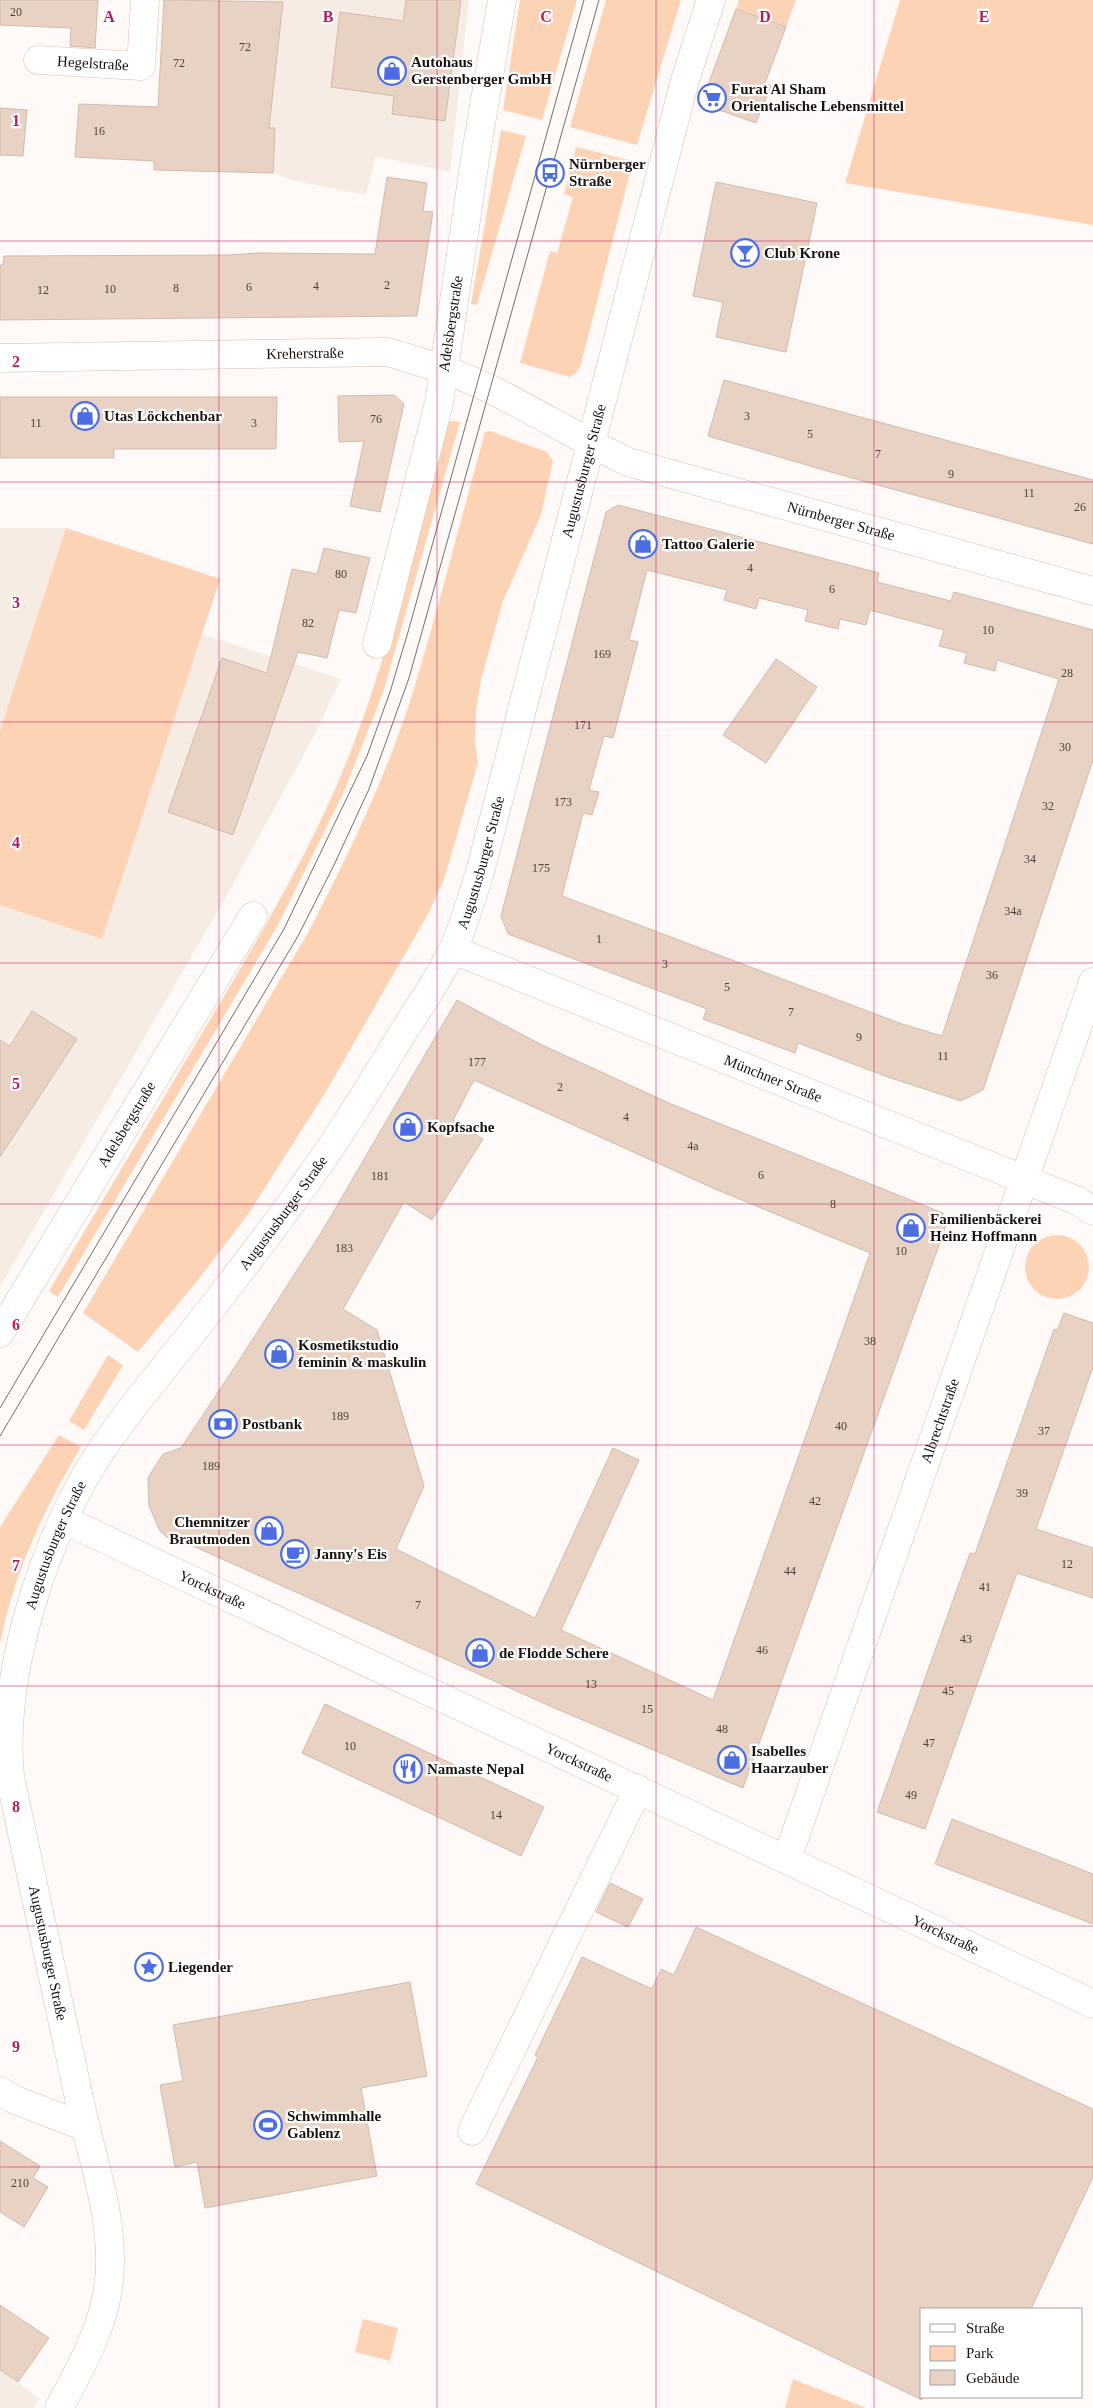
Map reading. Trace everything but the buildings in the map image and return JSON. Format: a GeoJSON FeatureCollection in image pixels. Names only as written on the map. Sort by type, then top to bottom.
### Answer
{"type":"FeatureCollection","features":[{"type":"Feature","properties":{"kind":"street","name":"Hegelstraße"},"geometry":{"type":"LineString","coordinates":[[38,60],[141,66],[145,0]]}},
{"type":"Feature","properties":{"kind":"street","name":"Adelsbergstraße"},"geometry":{"type":"LineString","coordinates":[[376,644],[439,404],[475,160],[502,0]]}},
{"type":"Feature","properties":{"kind":"street","name":"Augustusburger Straße"},"geometry":{"type":"LineString","coordinates":[[59,2408],[88,2353],[105,2306],[110,2263],[107,2218],[5,1777],[8,1758],[9,1712],[20,1645],[36,1584],[80,1486],[104,1446],[220,1298],[316,1169],[381,1068],[453,950],[469,910],[481,868],[685,80],[711,0]]}},
{"type":"Feature","properties":{"kind":"street","name":"Kreherstraße"},"geometry":{"type":"LineString","coordinates":[[0,358],[388,352],[445,370],[491,389],[590,444]]}},
{"type":"Feature","properties":{"kind":"street","name":"Nürnberger Straße"},"geometry":{"type":"LineString","coordinates":[[590,444],[628,462],[1093,591]]}},
{"type":"Feature","properties":{"kind":"street","name":"Adelsbergstraße"},"geometry":{"type":"LineString","coordinates":[[0,1333],[253,916]]}},
{"type":"Feature","properties":{"kind":"street","name":"Münchner Straße"},"geometry":{"type":"LineString","coordinates":[[453,950],[1024,1179],[1078,1201],[1093,1210]]}},
{"type":"Feature","properties":{"kind":"street","name":"Albrechtstraße"},"geometry":{"type":"LineString","coordinates":[[787,1859],[1093,982]]}},
{"type":"Feature","properties":{"kind":"street","name":"Yorckstraße"},"geometry":{"type":"LineString","coordinates":[[64,1520],[1093,2004]]}},
{"type":"Feature","properties":{"kind":"street"},"geometry":{"type":"LineString","coordinates":[[472,2131],[638,1789]]}},
{"type":"Feature","properties":{"kind":"street"},"geometry":{"type":"LineString","coordinates":[[0,2091],[13,2099],[85,2127]]}},
{"type":"Feature","properties":{"kind":"shaded area"},"geometry":{"type":"Polygon","coordinates":[[[164,0],[469,0],[450,172],[376,156],[366,195],[296,181],[273,173],[154,170],[164,0]]]}},
{"type":"Feature","properties":{"kind":"shaded area"},"geometry":{"type":"Polygon","coordinates":[[[0,528],[66,528],[220,579],[202,634],[341,679],[315,734],[226,897],[0,1287],[0,528]]]}},
{"type":"Feature","properties":{"kind":"shaded area"},"geometry":{"type":"Polygon","coordinates":[[[0,2370],[40,2399],[33,2408],[0,2408],[0,2370]]]}},
{"type":"Feature","properties":{"kind":"green space"},"geometry":{"type":"Polygon","coordinates":[[[520,0],[577,0],[542,120],[503,110],[520,0]]]}},
{"type":"Feature","properties":{"kind":"green space"},"geometry":{"type":"Polygon","coordinates":[[[606,0],[681,0],[637,145],[570,127],[606,0]]]}},
{"type":"Feature","properties":{"kind":"green space"},"geometry":{"type":"Polygon","coordinates":[[[739,0],[796,0],[786,27],[736,9],[739,0]]]}},
{"type":"Feature","properties":{"kind":"green space"},"geometry":{"type":"Polygon","coordinates":[[[900,0],[1093,0],[1093,225],[845,183],[900,0]]]}},
{"type":"Feature","properties":{"kind":"green space"},"geometry":{"type":"Polygon","coordinates":[[[501,130],[526,136],[477,305],[471,304],[501,130]]]}},
{"type":"Feature","properties":{"kind":"green space"},"geometry":{"type":"Polygon","coordinates":[[[576,147],[633,161],[581,364],[577,372],[570,377],[520,363],[550,251],[557,253],[573,197],[564,194],[576,147]]]}},
{"type":"Feature","properties":{"kind":"green space"},"geometry":{"type":"Polygon","coordinates":[[[453,421],[460,422],[383,693],[343,794],[278,925],[58,1297],[49,1291],[251,951],[325,812],[355,740],[393,623],[440,424],[453,421]]]}},
{"type":"Feature","properties":{"kind":"green space"},"geometry":{"type":"Polygon","coordinates":[[[490,431],[547,452],[553,461],[541,515],[503,601],[481,680],[476,710],[475,743],[478,763],[444,880],[428,914],[327,1090],[249,1213],[195,1284],[138,1352],[83,1313],[309,931],[353,843],[403,723],[432,627],[485,432],[490,431]]]}},
{"type":"Feature","properties":{"kind":"green space"},"geometry":{"type":"Polygon","coordinates":[[[66,528],[220,579],[102,939],[0,905],[0,731],[66,528]]]}},
{"type":"Feature","properties":{"kind":"green space"},"geometry":{"type":"Polygon","coordinates":[[[1057,1235],[1075,1241],[1083,1249],[1089,1267],[1083,1285],[1075,1293],[1057,1299],[1039,1293],[1031,1285],[1025,1267],[1031,1249],[1039,1241],[1057,1235]]]}},
{"type":"Feature","properties":{"kind":"green space"},"geometry":{"type":"Polygon","coordinates":[[[108,1355],[123,1365],[84,1430],[69,1421],[108,1355]]]}},
{"type":"Feature","properties":{"kind":"green space"},"geometry":{"type":"Polygon","coordinates":[[[59,1435],[81,1447],[43,1518],[22,1566],[13,1592],[0,1644],[0,1527],[59,1435]]]}},
{"type":"Feature","properties":{"kind":"green space"},"geometry":{"type":"Polygon","coordinates":[[[363,2319],[398,2328],[390,2361],[355,2352],[363,2319]]]}},
{"type":"Feature","properties":{"kind":"green space"},"geometry":{"type":"Polygon","coordinates":[[[793,2379],[866,2408],[785,2408],[793,2379]]]}},
{"type":"Feature","properties":{"kind":"tram line"},"geometry":{"type":"LineString","coordinates":[[0,1408],[284,929],[367,756],[390,692],[408,632],[584,0]]}},
{"type":"Feature","properties":{"kind":"tram line"},"geometry":{"type":"LineString","coordinates":[[0,1436],[298,936],[334,865],[369,789],[409,678],[599,0]]}},
{"type":"Feature","properties":{"kind":"place","name":"Autohaus Gerstenberger GmbH"},"geometry":{"type":"Point","coordinates":[392,71]}},
{"type":"Feature","properties":{"kind":"place","name":"Furat Al Sham Orientalische Lebensmittel"},"geometry":{"type":"Point","coordinates":[712,98]}},
{"type":"Feature","properties":{"kind":"place","name":"Nürnberger Straße"},"geometry":{"type":"Point","coordinates":[550,173]}},
{"type":"Feature","properties":{"kind":"place","name":"Club Krone"},"geometry":{"type":"Point","coordinates":[745,253]}},
{"type":"Feature","properties":{"kind":"place","name":"Utas Löckchenbar"},"geometry":{"type":"Point","coordinates":[85,416]}},
{"type":"Feature","properties":{"kind":"place","name":"Tattoo Galerie"},"geometry":{"type":"Point","coordinates":[643,544]}},
{"type":"Feature","properties":{"kind":"place","name":"Kopfsache"},"geometry":{"type":"Point","coordinates":[408,1127]}},
{"type":"Feature","properties":{"kind":"place","name":"Familienbäckerei Heinz Hoffmann"},"geometry":{"type":"Point","coordinates":[911,1228]}},
{"type":"Feature","properties":{"kind":"place","name":"Kosmetikstudio feminin & maskulin"},"geometry":{"type":"Point","coordinates":[279,1354]}},
{"type":"Feature","properties":{"kind":"place","name":"Postbank"},"geometry":{"type":"Point","coordinates":[223,1424]}},
{"type":"Feature","properties":{"kind":"place","name":"Chemnitzer Brautmoden"},"geometry":{"type":"Point","coordinates":[269,1531]}},
{"type":"Feature","properties":{"kind":"place","name":"Janny's Eis"},"geometry":{"type":"Point","coordinates":[295,1554]}},
{"type":"Feature","properties":{"kind":"place","name":"de Flodde Schere"},"geometry":{"type":"Point","coordinates":[480,1653]}},
{"type":"Feature","properties":{"kind":"place","name":"Isabelles Haarzauber"},"geometry":{"type":"Point","coordinates":[732,1760]}},
{"type":"Feature","properties":{"kind":"place","name":"Namaste Nepal"},"geometry":{"type":"Point","coordinates":[408,1769]}},
{"type":"Feature","properties":{"kind":"place","name":"Liegender"},"geometry":{"type":"Point","coordinates":[149,1967]}},
{"type":"Feature","properties":{"kind":"place","name":"Schwimmhalle Gablenz"},"geometry":{"type":"Point","coordinates":[268,2125]}}]}
